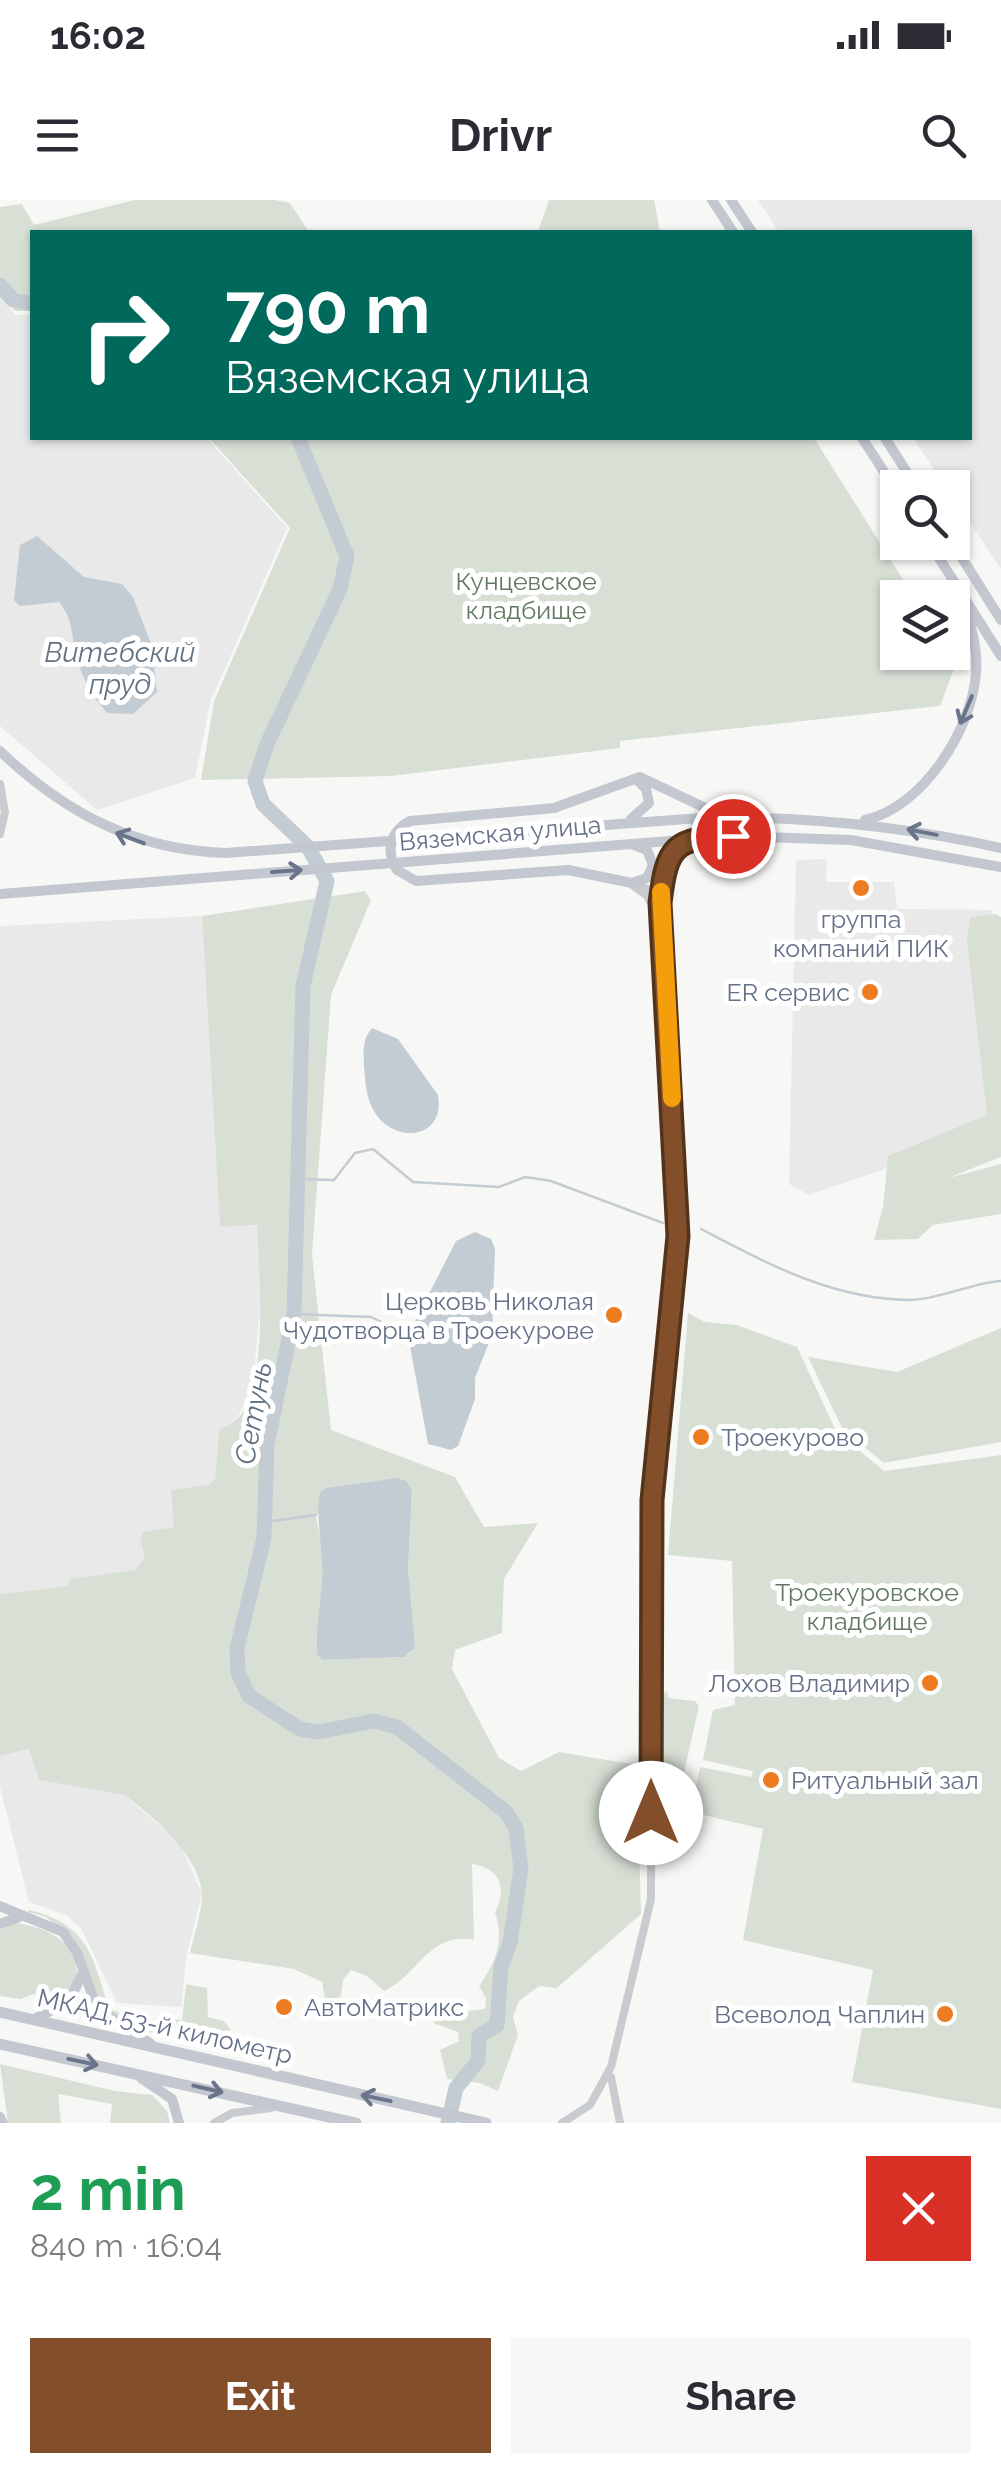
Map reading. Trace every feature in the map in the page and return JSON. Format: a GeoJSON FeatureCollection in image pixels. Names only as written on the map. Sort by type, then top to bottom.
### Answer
{"type":"FeatureCollection","features":[{"type":"Feature","properties":{"kind":"highway","name":"МКАД, 53-й километр"},"geometry":{"type":"LineString","coordinates":[[0,2012],[486,2123]]}},
{"type":"Feature","properties":{"kind":"highway","name":"МКАД, 53-й километр"},"geometry":{"type":"LineString","coordinates":[[0,2044],[356,2123]]}},
{"type":"Feature","properties":{"kind":"main road"},"geometry":{"type":"LineString","coordinates":[[712,200],[732,230]]}},
{"type":"Feature","properties":{"kind":"main road"},"geometry":{"type":"LineString","coordinates":[[731,200],[751,230]]}},
{"type":"Feature","properties":{"kind":"main road"},"geometry":{"type":"LineString","coordinates":[[863,440],[883,470]]}},
{"type":"Feature","properties":{"kind":"main road"},"geometry":{"type":"LineString","coordinates":[[886,440],[905,470]]}},
{"type":"Feature","properties":{"kind":"main road"},"geometry":{"type":"LineString","coordinates":[[963,560],[1001,620]]}},
{"type":"Feature","properties":{"kind":"main road"},"geometry":{"type":"LineString","coordinates":[[970,607],[1001,656]]}},
{"type":"Feature","properties":{"kind":"main road"},"geometry":{"type":"LineString","coordinates":[[843,823],[894,812],[909,802],[934,772],[965,715],[976,672],[970,629]]}},
{"type":"Feature","properties":{"kind":"main road","name":"Вяземская улица"},"geometry":{"type":"LineString","coordinates":[[0,751],[33,782],[108,830],[146,844],[226,853],[731,817],[892,827],[1001,848]]}},
{"type":"Feature","properties":{"kind":"main road"},"geometry":{"type":"LineString","coordinates":[[626,842],[642,847],[653,858],[652,868],[634,882],[586,870],[421,881],[406,877],[394,866],[390,845],[401,826],[421,819],[554,808],[590,798],[632,777],[650,780],[692,804],[731,817]]}},
{"type":"Feature","properties":{"kind":"main road"},"geometry":{"type":"LineString","coordinates":[[625,822],[640,815],[649,803],[646,788],[632,777]]}},
{"type":"Feature","properties":{"kind":"main road","name":"Вяземская улица"},"geometry":{"type":"LineString","coordinates":[[0,894],[695,837],[851,840],[1001,868]]}},
{"type":"Feature","properties":{"kind":"main road"},"geometry":{"type":"LineString","coordinates":[[0,1906],[58,1928],[73,1945],[104,2016],[152,2044]]}},
{"type":"Feature","properties":{"kind":"main road"},"geometry":{"type":"LineString","coordinates":[[0,1924],[24,1916]]}},
{"type":"Feature","properties":{"kind":"main road"},"geometry":{"type":"LineString","coordinates":[[34,2019],[69,2002],[80,1985],[82,1968]]}},
{"type":"Feature","properties":{"kind":"main road"},"geometry":{"type":"LineString","coordinates":[[131,2072],[172,2100],[180,2123]]}},
{"type":"Feature","properties":{"kind":"street"},"geometry":{"type":"LineString","coordinates":[[0,784],[4,812],[0,834]]}},
{"type":"Feature","properties":{"kind":"street"},"geometry":{"type":"LineString","coordinates":[[634,882],[656,873],[667,858],[695,837]]}},
{"type":"Feature","properties":{"kind":"street"},"geometry":{"type":"LineString","coordinates":[[562,2123],[590,2106],[611,2068],[651,1899],[652,1500],[678,1236],[660,903],[653,858]]}},
{"type":"Feature","properties":{"kind":"street"},"geometry":{"type":"LineString","coordinates":[[660,903],[667,858]]}},
{"type":"Feature","properties":{"kind":"street"},"geometry":{"type":"LineString","coordinates":[[634,882],[652,892],[660,903]]}},
{"type":"Feature","properties":{"kind":"street"},"geometry":{"type":"LineString","coordinates":[[634,882],[651,900],[661,920]]}},
{"type":"Feature","properties":{"kind":"street"},"geometry":{"type":"LineString","coordinates":[[611,2068],[613,2104],[620,2123]]}},
{"type":"Feature","properties":{"kind":"street"},"geometry":{"type":"LineString","coordinates":[[214,2123],[232,2112],[284,2106]]}},
{"type":"Feature","properties":{"kind":"shaded area"},"geometry":{"type":"Polygon","coordinates":[[[758,200],[1001,200],[1001,569],[970,522],[970,470],[935,470],[914,440],[972,440],[972,230],[778,230],[758,200]]]}},
{"type":"Feature","properties":{"kind":"shaded area"},"geometry":{"type":"Polygon","coordinates":[[[0,296],[15,315],[30,315],[30,440],[209,440],[287,528],[211,700],[195,778],[97,810],[0,726],[0,296]]]}},
{"type":"Feature","properties":{"kind":"shaded area"},"geometry":{"type":"Polygon","coordinates":[[[827,859],[826,882],[894,882],[897,909],[992,910],[994,1121],[882,1170],[809,1195],[789,1184],[796,860],[827,859]]]}},
{"type":"Feature","properties":{"kind":"shaded area"},"geometry":{"type":"Polygon","coordinates":[[[202,916],[220,1227],[257,1225],[261,1299],[253,1383],[238,1417],[219,1430],[215,1480],[208,1485],[178,1574],[0,1594],[0,926],[202,916]]]}},
{"type":"Feature","properties":{"kind":"shaded area"},"geometry":{"type":"Polygon","coordinates":[[[29,1749],[39,1780],[124,1795],[179,1842],[202,1893],[187,1953],[181,2007],[117,2003],[81,1928],[66,1915],[29,1902],[0,1787],[0,1756],[29,1749]]]}},
{"type":"Feature","properties":{"kind":"green space"},"geometry":{"type":"Polygon","coordinates":[[[134,200],[275,200],[290,203],[308,230],[30,230],[30,311],[15,311],[0,292],[0,207],[22,204],[34,225],[134,200]]]}},
{"type":"Feature","properties":{"kind":"green space"},"geometry":{"type":"Polygon","coordinates":[[[549,200],[654,200],[660,230],[539,230],[549,200]]]}},
{"type":"Feature","properties":{"kind":"green space","name":"Кунцевское кладбище"},"geometry":{"type":"Polygon","coordinates":[[[211,440],[815,440],[880,543],[880,560],[891,560],[903,580],[880,580],[880,670],[954,670],[940,706],[620,741],[620,748],[391,776],[201,780],[214,701],[290,528],[211,440]]]}},
{"type":"Feature","properties":{"kind":"green space"},"geometry":{"type":"Polygon","coordinates":[[[365,891],[371,900],[331,995],[312,1255],[331,1430],[455,1477],[484,1527],[538,1523],[504,1579],[502,1633],[455,1650],[452,1669],[499,1758],[521,1771],[559,1752],[637,1765],[641,1914],[557,1988],[539,1986],[519,2001],[513,2017],[518,2035],[498,2091],[480,2083],[447,2079],[440,2050],[459,2041],[458,2032],[433,2023],[449,2013],[485,2009],[486,1998],[479,1986],[497,1950],[499,1933],[495,1912],[501,1887],[495,1874],[472,1864],[474,1940],[459,1939],[435,1948],[384,1991],[367,1976],[351,1970],[343,1980],[341,1996],[326,2005],[322,1982],[294,1969],[190,1953],[202,1899],[195,1869],[175,1840],[136,1804],[124,1795],[39,1780],[29,1749],[0,1756],[0,1594],[68,1586],[70,1579],[135,1570],[145,1557],[140,1537],[144,1532],[174,1527],[171,1490],[208,1485],[215,1480],[219,1430],[239,1417],[255,1378],[260,1325],[257,1225],[220,1227],[202,916],[365,891]],[[397,1478],[316,1515],[322,1551],[324,1660],[405,1657],[412,1652],[408,1570],[412,1492],[397,1478]]]}},
{"type":"Feature","properties":{"kind":"green space"},"geometry":{"type":"Polygon","coordinates":[[[970,917],[1001,917],[1001,1157],[948,1178],[1001,1164],[1001,1214],[933,1225],[918,1239],[874,1240],[883,1207],[888,1156],[987,1115],[967,941],[970,917]]]}},
{"type":"Feature","properties":{"kind":"green space","name":"Троекуровское кладбище"},"geometry":{"type":"Polygon","coordinates":[[[688,1313],[705,1322],[737,1325],[797,1347],[836,1431],[884,1471],[1001,1455],[1001,2109],[852,2082],[873,1970],[743,1940],[763,1829],[691,1812],[700,1767],[751,1777],[753,1771],[703,1760],[713,1710],[735,1705],[732,1561],[668,1555],[688,1313]]]}},
{"type":"Feature","properties":{"kind":"green space"},"geometry":{"type":"Polygon","coordinates":[[[1001,1328],[1001,1442],[884,1463],[843,1430],[808,1357],[897,1372],[1001,1328]]]}},
{"type":"Feature","properties":{"kind":"green space"},"geometry":{"type":"Polygon","coordinates":[[[667,1691],[668,1698],[695,1701],[699,1706],[676,1808],[661,1803],[662,1695],[667,1691]]]}},
{"type":"Feature","properties":{"kind":"green space"},"geometry":{"type":"Polygon","coordinates":[[[29,1910],[64,1924],[85,1945],[109,2009],[141,2019],[182,2020],[186,1984],[207,1988],[208,2017],[224,2021],[230,2029],[226,2043],[215,2047],[132,2028],[102,2007],[72,1936],[29,1910]]]}},
{"type":"Feature","properties":{"kind":"green space"},"geometry":{"type":"Polygon","coordinates":[[[16,1923],[44,1930],[65,1944],[76,1965],[75,1994],[50,2007],[39,2005],[40,1998],[33,1994],[21,1999],[0,1996],[0,1930],[16,1923]]]}},
{"type":"Feature","properties":{"kind":"green space"},"geometry":{"type":"Polygon","coordinates":[[[0,2064],[115,2091],[152,2095],[167,2111],[170,2123],[110,2123],[112,2104],[58,2094],[61,2123],[8,2123],[0,2064]]]}},
{"type":"Feature","properties":{"kind":"water","name":"Витебский пруд"},"geometry":{"type":"Polygon","coordinates":[[[37,536],[84,577],[122,584],[133,597],[152,646],[157,692],[133,714],[107,713],[94,696],[80,670],[70,624],[59,602],[20,606],[14,600],[20,545],[37,536]]]}},
{"type":"Feature","properties":{"kind":"water"},"geometry":{"type":"Polygon","coordinates":[[[372,1028],[398,1039],[438,1095],[438,1110],[426,1129],[405,1133],[393,1129],[374,1111],[366,1089],[364,1055],[365,1040],[372,1028]]]}},
{"type":"Feature","properties":{"kind":"water"},"geometry":{"type":"Polygon","coordinates":[[[475,1232],[491,1239],[495,1249],[492,1335],[475,1378],[475,1399],[458,1446],[451,1450],[428,1444],[408,1335],[456,1241],[475,1232]]]}},
{"type":"Feature","properties":{"kind":"water"},"geometry":{"type":"Polygon","coordinates":[[[397,1478],[406,1481],[412,1491],[408,1570],[415,1648],[405,1657],[323,1660],[317,1654],[322,1571],[320,1493],[326,1488],[397,1478]]]}},
{"type":"Feature","properties":{"kind":"waterway","name":"Сетунь"},"geometry":{"type":"LineString","coordinates":[[0,285],[13,300],[30,304]]}},
{"type":"Feature","properties":{"kind":"waterway","name":"Сетунь"},"geometry":{"type":"LineString","coordinates":[[299,440],[347,556],[340,589],[267,744],[255,781],[263,804],[308,847],[327,881],[303,986],[294,1314],[267,1445],[264,1538],[237,1648],[238,1673],[249,1696],[300,1729],[318,1732],[374,1721],[397,1727],[506,1812],[516,1828],[521,1868],[510,1943],[501,1967],[497,2025],[479,2036],[478,2061],[456,2088],[448,2123]]}},
{"type":"Feature","properties":{"kind":"waterway"},"geometry":{"type":"LineString","coordinates":[[296,1179],[334,1180],[355,1153],[373,1149],[413,1182],[499,1187],[525,1177],[551,1181],[663,1223]]}},
{"type":"Feature","properties":{"kind":"waterway"},"geometry":{"type":"LineString","coordinates":[[701,1229],[802,1278],[855,1294],[911,1300],[1001,1281]]}},
{"type":"Feature","properties":{"kind":"waterway"},"geometry":{"type":"LineString","coordinates":[[294,1314],[371,1317],[408,1335]]}},
{"type":"Feature","properties":{"kind":"waterway"},"geometry":{"type":"LineString","coordinates":[[266,1522],[316,1515]]}},
{"type":"Feature","properties":{"kind":"slow traffic"},"geometry":{"type":"LineString","coordinates":[[661,892],[672,1098]]}},
{"type":"Feature","properties":{"kind":"place","name":"группа компаний ПИК"},"geometry":{"type":"Point","coordinates":[861,888]}},
{"type":"Feature","properties":{"kind":"place","name":"ER сервис"},"geometry":{"type":"Point","coordinates":[870,992]}},
{"type":"Feature","properties":{"kind":"place","name":"Церковь Николая Чудотворца в Троекурове"},"geometry":{"type":"Point","coordinates":[614,1315]}},
{"type":"Feature","properties":{"kind":"place","name":"Троекурово"},"geometry":{"type":"Point","coordinates":[701,1437]}},
{"type":"Feature","properties":{"kind":"place","name":"Лохов Владимир"},"geometry":{"type":"Point","coordinates":[930,1683]}},
{"type":"Feature","properties":{"kind":"place","name":"Ритуальный зал"},"geometry":{"type":"Point","coordinates":[771,1780]}},
{"type":"Feature","properties":{"kind":"place","name":"АвтоМатрикс"},"geometry":{"type":"Point","coordinates":[284,2007]}},
{"type":"Feature","properties":{"kind":"place","name":"Всеволод Чаплин"},"geometry":{"type":"Point","coordinates":[945,2014]}},
{"type":"Feature","properties":{"kind":"route"},"geometry":{"type":"LineString","coordinates":[[651,1813],[652,1500],[678,1236],[660,903],[665,864],[677,847],[695,837],[733,836]]}}]}
